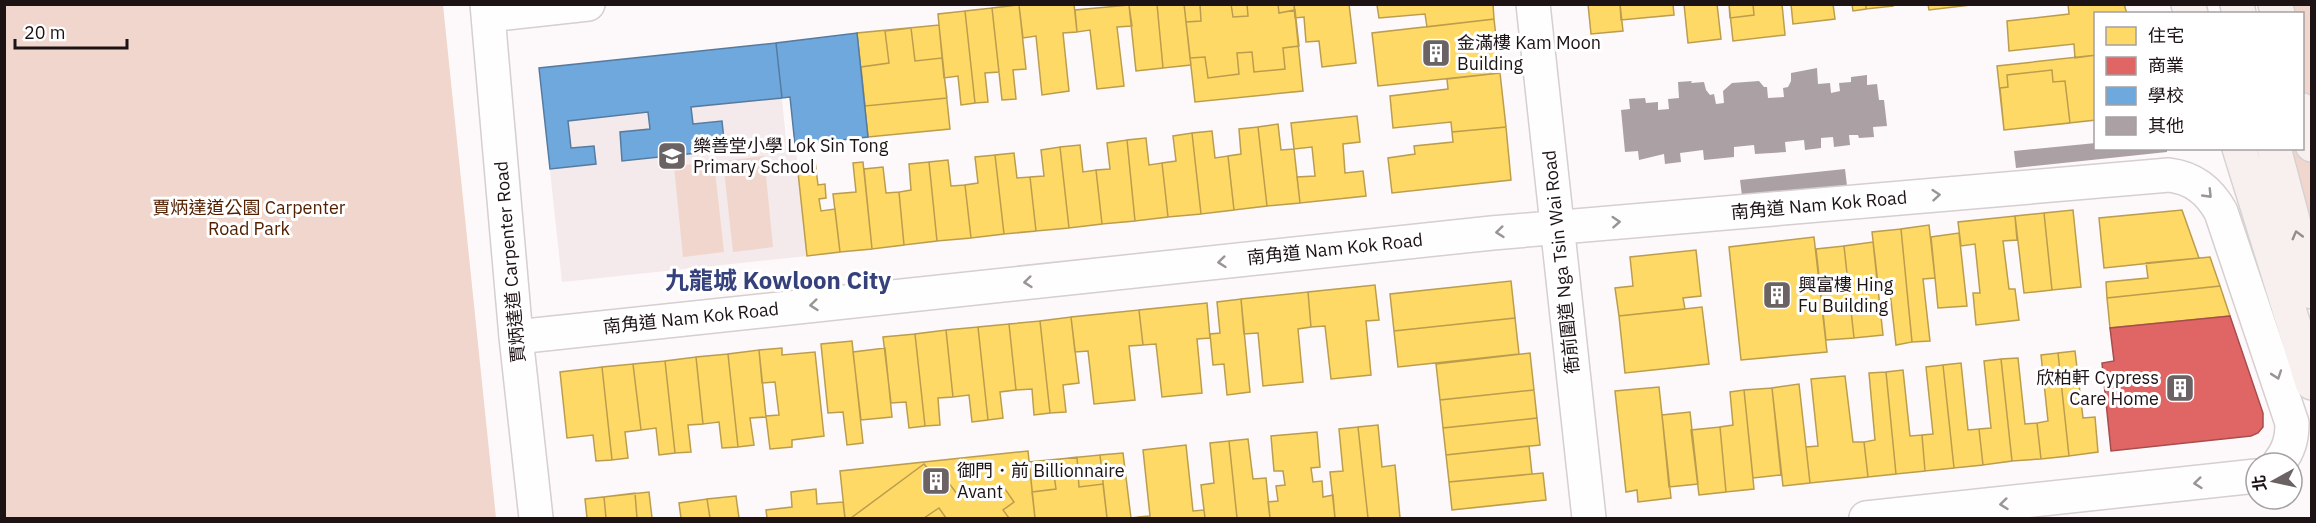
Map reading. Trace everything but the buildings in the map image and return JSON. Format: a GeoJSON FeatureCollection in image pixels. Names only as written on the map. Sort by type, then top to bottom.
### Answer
{"type":"FeatureCollection","features":[{"type":"Feature","properties":{"kind":"main road"},"geometry":{"type":"LineString","coordinates":[[2304,117],[2312,146]]}},
{"type":"Feature","properties":{"kind":"main road"},"geometry":{"type":"LineString","coordinates":[[2274,150],[2312,383]]}},
{"type":"Feature","properties":{"kind":"main road"},"geometry":{"type":"LineString","coordinates":[[2239,151],[2298,293]]}},
{"type":"Feature","properties":{"kind":"street"},"geometry":{"type":"LineString","coordinates":[[488,10],[588,4]]}},
{"type":"Feature","properties":{"kind":"street","name":"衙前圍道 Nga Tsin Wai Road"},"geometry":{"type":"LineString","coordinates":[[1533,4],[1589,519]]}},
{"type":"Feature","properties":{"kind":"street","name":"賈炳達道 Carpenter Road"},"geometry":{"type":"LineString","coordinates":[[488,10],[516,337],[536,519]]}},
{"type":"Feature","properties":{"kind":"street","name":"南角道 Nam Kok Road"},"geometry":{"type":"LineString","coordinates":[[516,337],[1558,226],[2155,176],[2182,177],[2205,190],[2221,212],[2288,408],[2292,423],[2292,438],[2288,451]]}},
{"type":"Feature","properties":{"kind":"street"},"geometry":{"type":"LineString","coordinates":[[1866,519],[2244,477]]}},
{"type":"Feature","properties":{"kind":"shaded area","name":"樂善堂小學 Lok Sin Tong Primary School"},"geometry":{"type":"Polygon","coordinates":[[[776,43],[787,149],[796,149],[807,256],[562,282],[539,68],[776,43]]]}},
{"type":"Feature","properties":{"kind":"green space","name":"賈炳達道公園 Carpenter Road Park"},"geometry":{"type":"Polygon","coordinates":[[[4,5],[443,5],[496,518],[5,518],[4,5]]]}},
{"type":"Feature","properties":{"kind":"green space"},"geometry":{"type":"Polygon","coordinates":[[[2281,5],[2311,5],[2311,228],[2286,150],[2304,150],[2304,12],[2278,12],[2281,5]]]}},
{"type":"Feature","properties":{"kind":"green space"},"geometry":{"type":"Polygon","coordinates":[[[764,156],[773,247],[733,252],[723,161],[764,156]]]}},
{"type":"Feature","properties":{"kind":"green space"},"geometry":{"type":"Polygon","coordinates":[[[714,162],[724,252],[683,257],[674,166],[714,162]]]}},
{"type":"Feature","properties":{"kind":"place","name":"金滿樓 Kam Moon Building"},"geometry":{"type":"Point","coordinates":[1436,53]}},
{"type":"Feature","properties":{"kind":"place","name":"樂善堂小學 Lok Sin Tong Primary School"},"geometry":{"type":"Point","coordinates":[672,156]}},
{"type":"Feature","properties":{"kind":"place","name":"興富樓 Hing Fu Building"},"geometry":{"type":"Point","coordinates":[1777,295]}},
{"type":"Feature","properties":{"kind":"place","name":"欣柏軒 Cypress Care Home"},"geometry":{"type":"Point","coordinates":[2180,388]}},
{"type":"Feature","properties":{"kind":"place","name":"御門．前 Billionnaire Avant"},"geometry":{"type":"Point","coordinates":[936,481]}},
{"type":"Feature","properties":{"kind":"district","name":"九龍城 Kowloon City"},"geometry":{"type":"Point","coordinates":[778,281]}}]}
